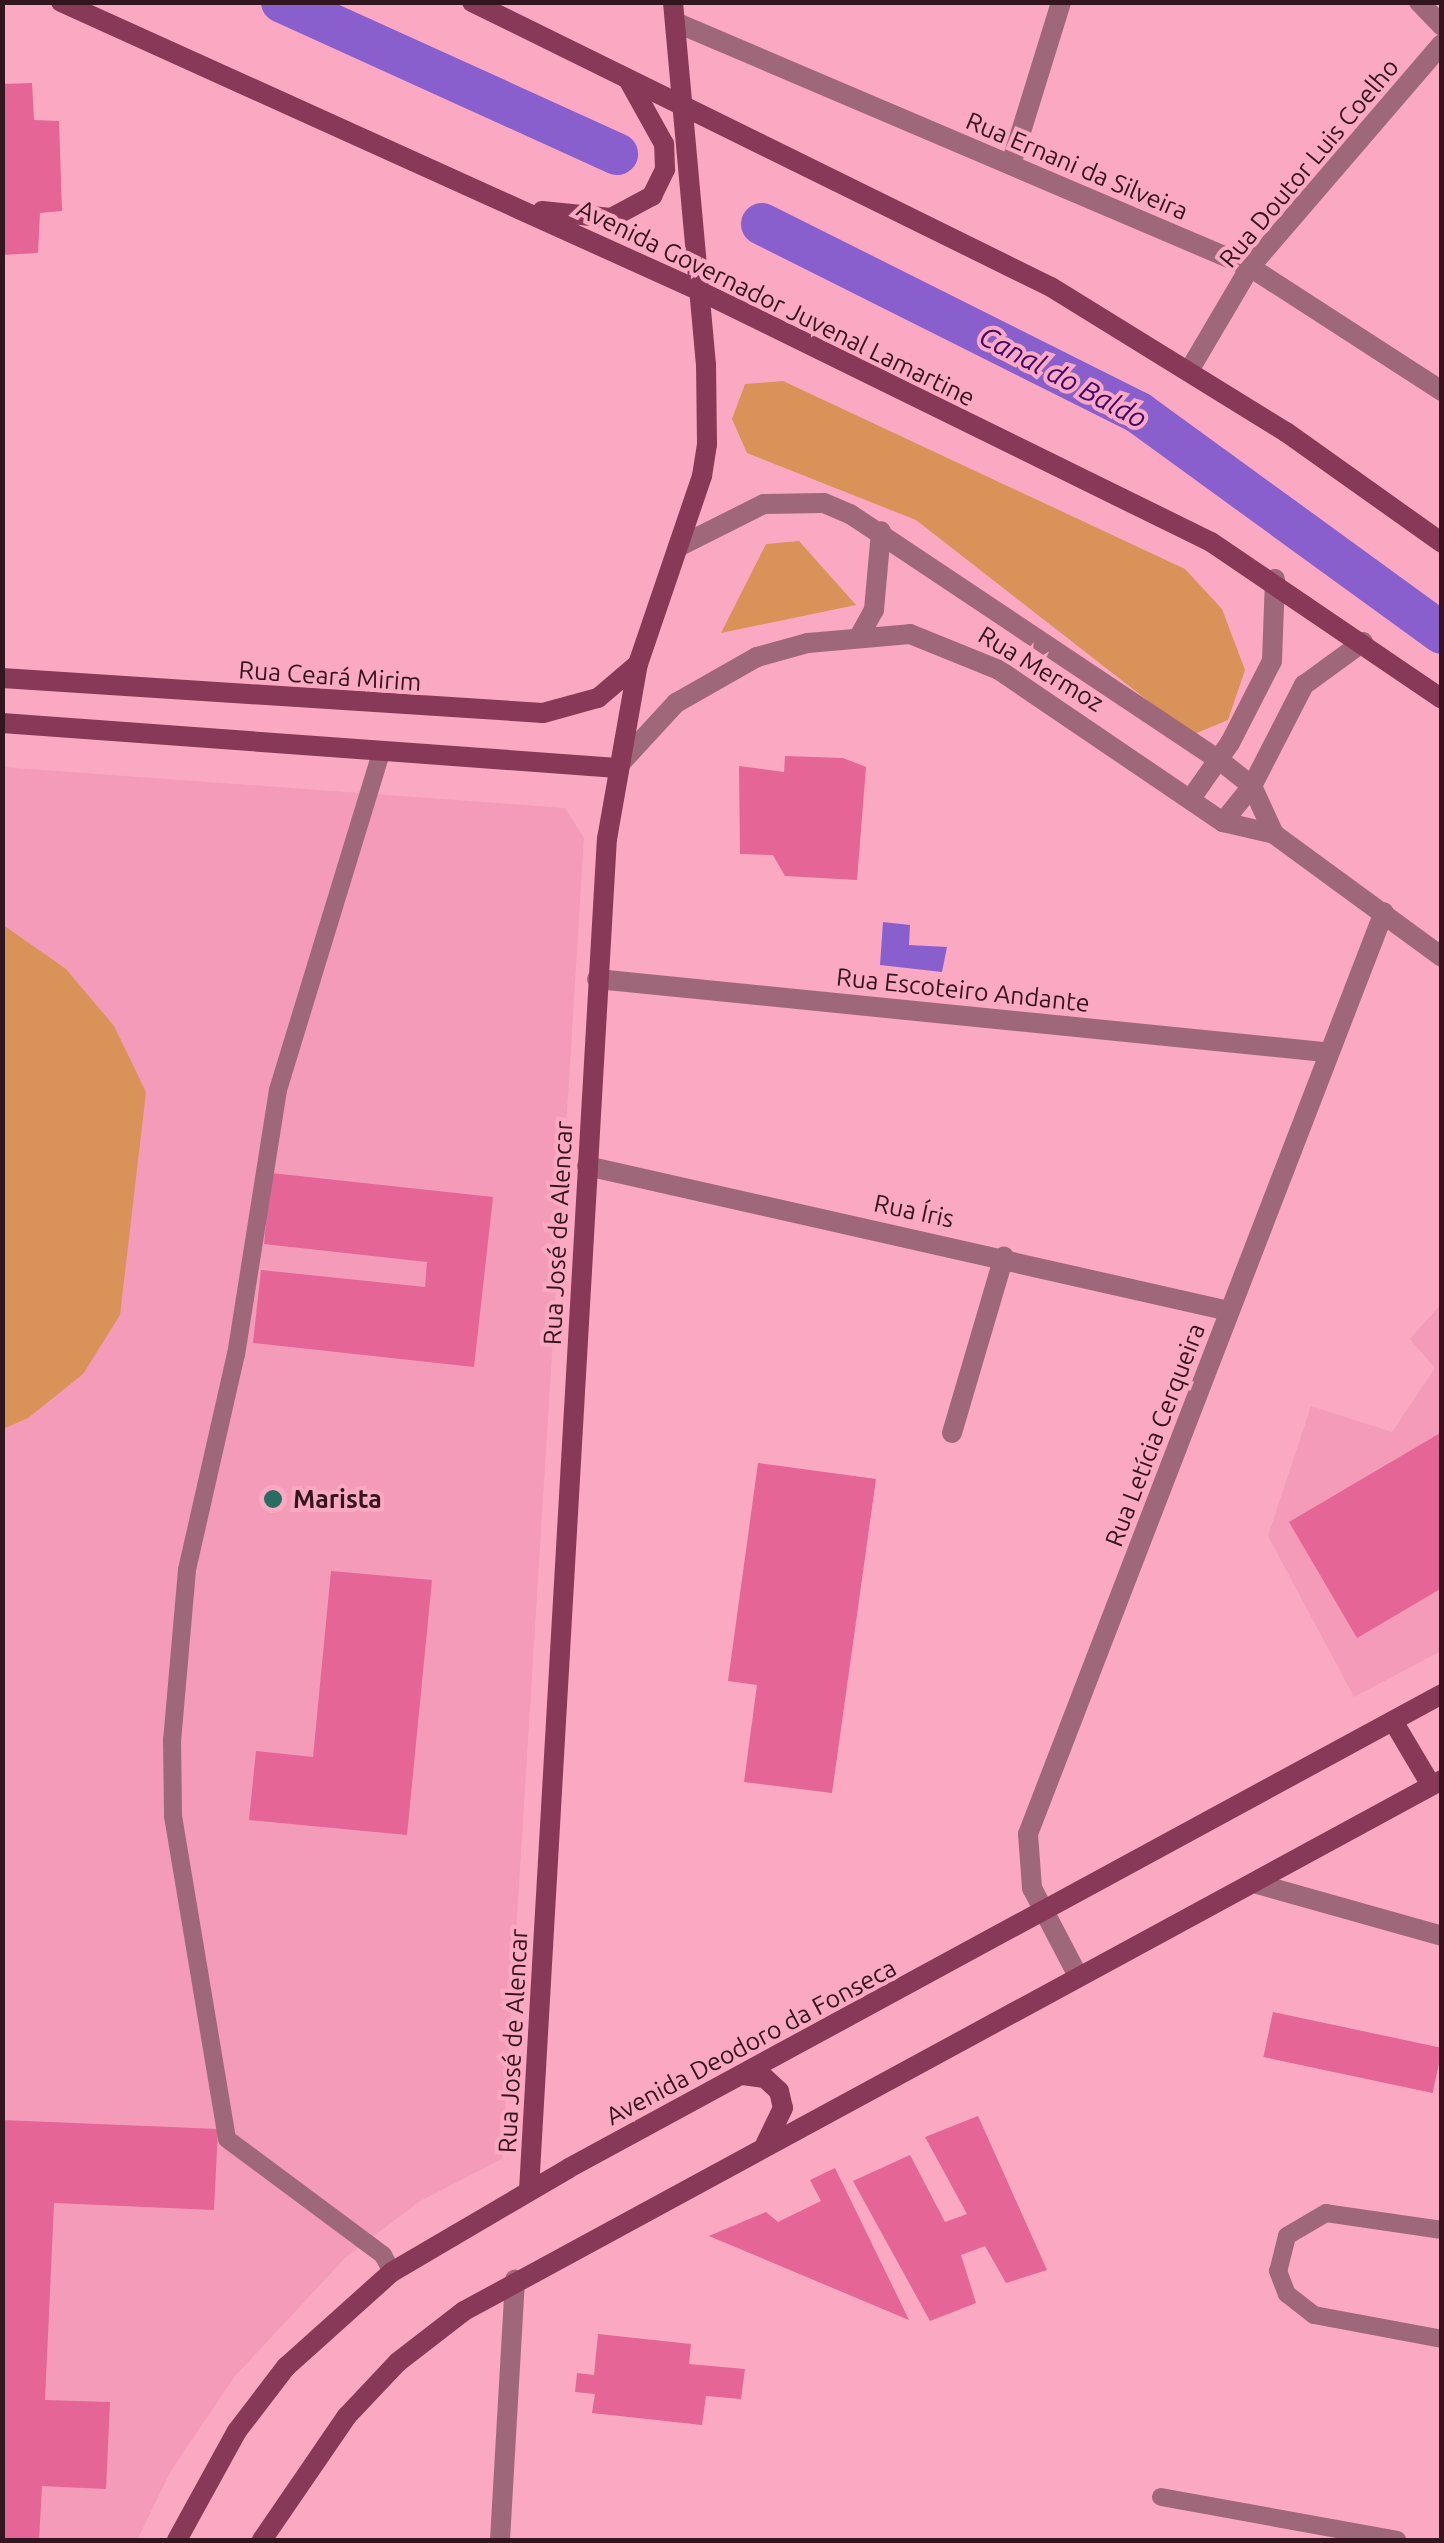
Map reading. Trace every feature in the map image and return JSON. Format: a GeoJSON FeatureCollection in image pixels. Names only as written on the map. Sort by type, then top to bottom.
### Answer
{"type":"FeatureCollection","features":[{"type":"Feature","properties":{"kind":"main road","name":"Avenida Governador Juvenal Lamartine"},"geometry":{"type":"LineString","coordinates":[[61,2],[700,291],[1211,542],[1275,579],[1442,698]]}},
{"type":"Feature","properties":{"kind":"main road"},"geometry":{"type":"LineString","coordinates":[[480,6],[520,2]]}},
{"type":"Feature","properties":{"kind":"main road"},"geometry":{"type":"LineString","coordinates":[[480,6],[625,74],[681,107],[1052,288],[1190,369],[1442,543]]}},
{"type":"Feature","properties":{"kind":"main road","name":"Rua José de Alencar"},"geometry":{"type":"LineString","coordinates":[[530,2190],[597,978],[617,768],[638,664],[678,547],[707,444],[700,291],[674,12]]}},
{"type":"Feature","properties":{"kind":"main road"},"geometry":{"type":"LineString","coordinates":[[502,201],[560,215],[611,218],[652,196],[664,169],[664,144],[625,74]]}},
{"type":"Feature","properties":{"kind":"main road","name":"Rua Ceará Mirim"},"geometry":{"type":"LineString","coordinates":[[2,678],[543,713],[598,698],[638,664]]}},
{"type":"Feature","properties":{"kind":"main road"},"geometry":{"type":"LineString","coordinates":[[2,723],[617,768]]}},
{"type":"Feature","properties":{"kind":"main road","name":"Avenida Deodoro da Fonseca"},"geometry":{"type":"LineString","coordinates":[[176,2540],[237,2430],[286,2367],[392,2272],[530,2190],[1442,1694]]}},
{"type":"Feature","properties":{"kind":"main road"},"geometry":{"type":"LineString","coordinates":[[262,2540],[348,2416],[398,2362],[515,2279],[1436,1782],[1393,1721]]}},
{"type":"Feature","properties":{"kind":"main road"},"geometry":{"type":"LineString","coordinates":[[743,2075],[766,2078],[779,2091],[783,2108],[766,2142]]}},
{"type":"Feature","properties":{"kind":"street"},"geometry":{"type":"LineString","coordinates":[[1011,164],[1061,2]]}},
{"type":"Feature","properties":{"kind":"street"},"geometry":{"type":"LineString","coordinates":[[1419,2],[1442,26]]}},
{"type":"Feature","properties":{"kind":"street","name":"Rua Ernani da Silveira"},"geometry":{"type":"LineString","coordinates":[[674,12],[1250,267],[1442,391]]}},
{"type":"Feature","properties":{"kind":"street","name":"Rua Doutor Luis Coelho"},"geometry":{"type":"LineString","coordinates":[[1190,369],[1250,267],[1442,44]]}},
{"type":"Feature","properties":{"kind":"street","name":"Rua Mermoz"},"geometry":{"type":"LineString","coordinates":[[678,547],[734,514],[795,500],[824,503],[881,531],[1035,643],[1218,759],[1252,786],[1274,834]]}},
{"type":"Feature","properties":{"kind":"street"},"geometry":{"type":"LineString","coordinates":[[860,636],[874,610],[881,531]]}},
{"type":"Feature","properties":{"kind":"street"},"geometry":{"type":"LineString","coordinates":[[1192,796],[1218,759],[1272,661],[1275,579]]}},
{"type":"Feature","properties":{"kind":"street","name":"Rua Mermoz"},"geometry":{"type":"LineString","coordinates":[[617,768],[676,703],[710,679],[756,657],[860,636],[910,634],[950,645],[999,670],[1192,796],[1223,822],[1274,834],[1442,957]]}},
{"type":"Feature","properties":{"kind":"street"},"geometry":{"type":"LineString","coordinates":[[1223,822],[1252,786],[1304,685],[1363,642]]}},
{"type":"Feature","properties":{"kind":"street","name":"Rua Letícia Cerqueira"},"geometry":{"type":"LineString","coordinates":[[1077,1974],[1042,1911],[1028,1872],[1028,1834],[1325,1052],[1384,912]]}},
{"type":"Feature","properties":{"kind":"street","name":"Rua Escoteiro Andante"},"geometry":{"type":"LineString","coordinates":[[597,978],[1325,1052]]}},
{"type":"Feature","properties":{"kind":"street","name":"Rua Íris"},"geometry":{"type":"LineString","coordinates":[[587,1166],[1004,1256],[1229,1311]]}},
{"type":"Feature","properties":{"kind":"street"},"geometry":{"type":"LineString","coordinates":[[952,1433],[1004,1256]]}},
{"type":"Feature","properties":{"kind":"street"},"geometry":{"type":"LineString","coordinates":[[1254,1883],[1442,1936]]}},
{"type":"Feature","properties":{"kind":"street"},"geometry":{"type":"LineString","coordinates":[[500,2540],[515,2279]]}},
{"type":"Feature","properties":{"kind":"lane"},"geometry":{"type":"LineString","coordinates":[[381,753],[278,1090],[236,1354],[187,1570],[172,1740],[173,1816],[227,2139],[383,2255],[392,2272]]}},
{"type":"Feature","properties":{"kind":"lane"},"geometry":{"type":"LineString","coordinates":[[1442,2230],[1326,2213],[1287,2236],[1278,2271],[1286,2294],[1314,2315],[1442,2339]]}},
{"type":"Feature","properties":{"kind":"lane"},"geometry":{"type":"LineString","coordinates":[[1161,2497],[1397,2540]]}},
{"type":"Feature","properties":{"kind":"shaded area"},"geometry":{"type":"Polygon","coordinates":[[[783,381],[1185,569],[1222,609],[1245,670],[1228,720],[1192,735],[916,520],[747,453],[732,419],[745,384],[783,381]]]}},
{"type":"Feature","properties":{"kind":"shaded area"},"geometry":{"type":"Polygon","coordinates":[[[799,541],[856,605],[721,633],[766,544],[799,541]]]}},
{"type":"Feature","properties":{"kind":"shaded area","name":"Marista"},"geometry":{"type":"Polygon","coordinates":[[[2,767],[565,808],[584,838],[502,2159],[420,2201],[346,2257],[235,2376],[172,2469],[137,2540],[3,2540],[2,767]]]}},
{"type":"Feature","properties":{"kind":"shaded area"},"geometry":{"type":"Polygon","coordinates":[[[883,922],[910,925],[909,945],[947,947],[942,972],[880,965],[883,922]]]}},
{"type":"Feature","properties":{"kind":"shaded area"},"geometry":{"type":"Polygon","coordinates":[[[3,925],[66,969],[114,1026],[146,1092],[120,1315],[83,1374],[28,1418],[3,1429],[3,925]]]}},
{"type":"Feature","properties":{"kind":"shaded area"},"geometry":{"type":"Polygon","coordinates":[[[1441,1304],[1441,1651],[1354,1697],[1268,1536],[1311,1406],[1392,1432],[1435,1368],[1410,1339],[1441,1304]]]}},
{"type":"Feature","properties":{"kind":"building"},"geometry":{"type":"Polygon","coordinates":[[[32,83],[34,120],[59,121],[62,211],[40,213],[38,253],[2,255],[2,84],[32,83]]]}},
{"type":"Feature","properties":{"kind":"building"},"geometry":{"type":"Polygon","coordinates":[[[785,756],[843,758],[866,767],[857,880],[785,876],[773,855],[740,854],[739,766],[784,772],[785,756]]]}},
{"type":"Feature","properties":{"kind":"building"},"geometry":{"type":"Polygon","coordinates":[[[271,1173],[493,1197],[474,1367],[253,1343],[261,1270],[425,1287],[427,1262],[264,1244],[271,1173]]]}},
{"type":"Feature","properties":{"kind":"building"},"geometry":{"type":"Polygon","coordinates":[[[1442,1432],[1442,1588],[1357,1638],[1289,1522],[1442,1432]]]}},
{"type":"Feature","properties":{"kind":"building"},"geometry":{"type":"Polygon","coordinates":[[[758,1463],[876,1479],[832,1793],[744,1782],[757,1685],[728,1681],[758,1463]]]}},
{"type":"Feature","properties":{"kind":"building"},"geometry":{"type":"Polygon","coordinates":[[[331,1571],[432,1580],[407,1835],[249,1820],[256,1751],[313,1757],[331,1571]]]}},
{"type":"Feature","properties":{"kind":"building"},"geometry":{"type":"Polygon","coordinates":[[[1273,2012],[1442,2048],[1433,2093],[1263,2057],[1273,2012]]]}},
{"type":"Feature","properties":{"kind":"building"},"geometry":{"type":"Polygon","coordinates":[[[978,2116],[1047,2270],[1006,2283],[985,2246],[961,2255],[976,2303],[930,2321],[853,2181],[910,2155],[945,2222],[967,2214],[925,2137],[978,2116]]]}},
{"type":"Feature","properties":{"kind":"building"},"geometry":{"type":"Polygon","coordinates":[[[2,2120],[218,2129],[214,2210],[54,2203],[45,2400],[110,2402],[106,2489],[42,2486],[39,2540],[2,2540],[2,2120]]]}},
{"type":"Feature","properties":{"kind":"building"},"geometry":{"type":"Polygon","coordinates":[[[835,2168],[909,2320],[709,2236],[766,2212],[778,2222],[821,2201],[810,2180],[835,2168]]]}},
{"type":"Feature","properties":{"kind":"building"},"geometry":{"type":"Polygon","coordinates":[[[598,2334],[691,2344],[689,2364],[745,2369],[741,2399],[706,2396],[702,2425],[592,2413],[595,2394],[575,2392],[577,2373],[594,2375],[598,2334]]]}},
{"type":"Feature","properties":{"kind":"waterway","name":"Canal do Baldo"},"geometry":{"type":"LineString","coordinates":[[282,2],[617,154]]}},
{"type":"Feature","properties":{"kind":"waterway","name":"Canal do Baldo"},"geometry":{"type":"LineString","coordinates":[[762,224],[1139,413],[1442,633]]}},
{"type":"Feature","properties":{"kind":"place","name":"Marista"},"geometry":{"type":"Point","coordinates":[273,1499]}}]}
